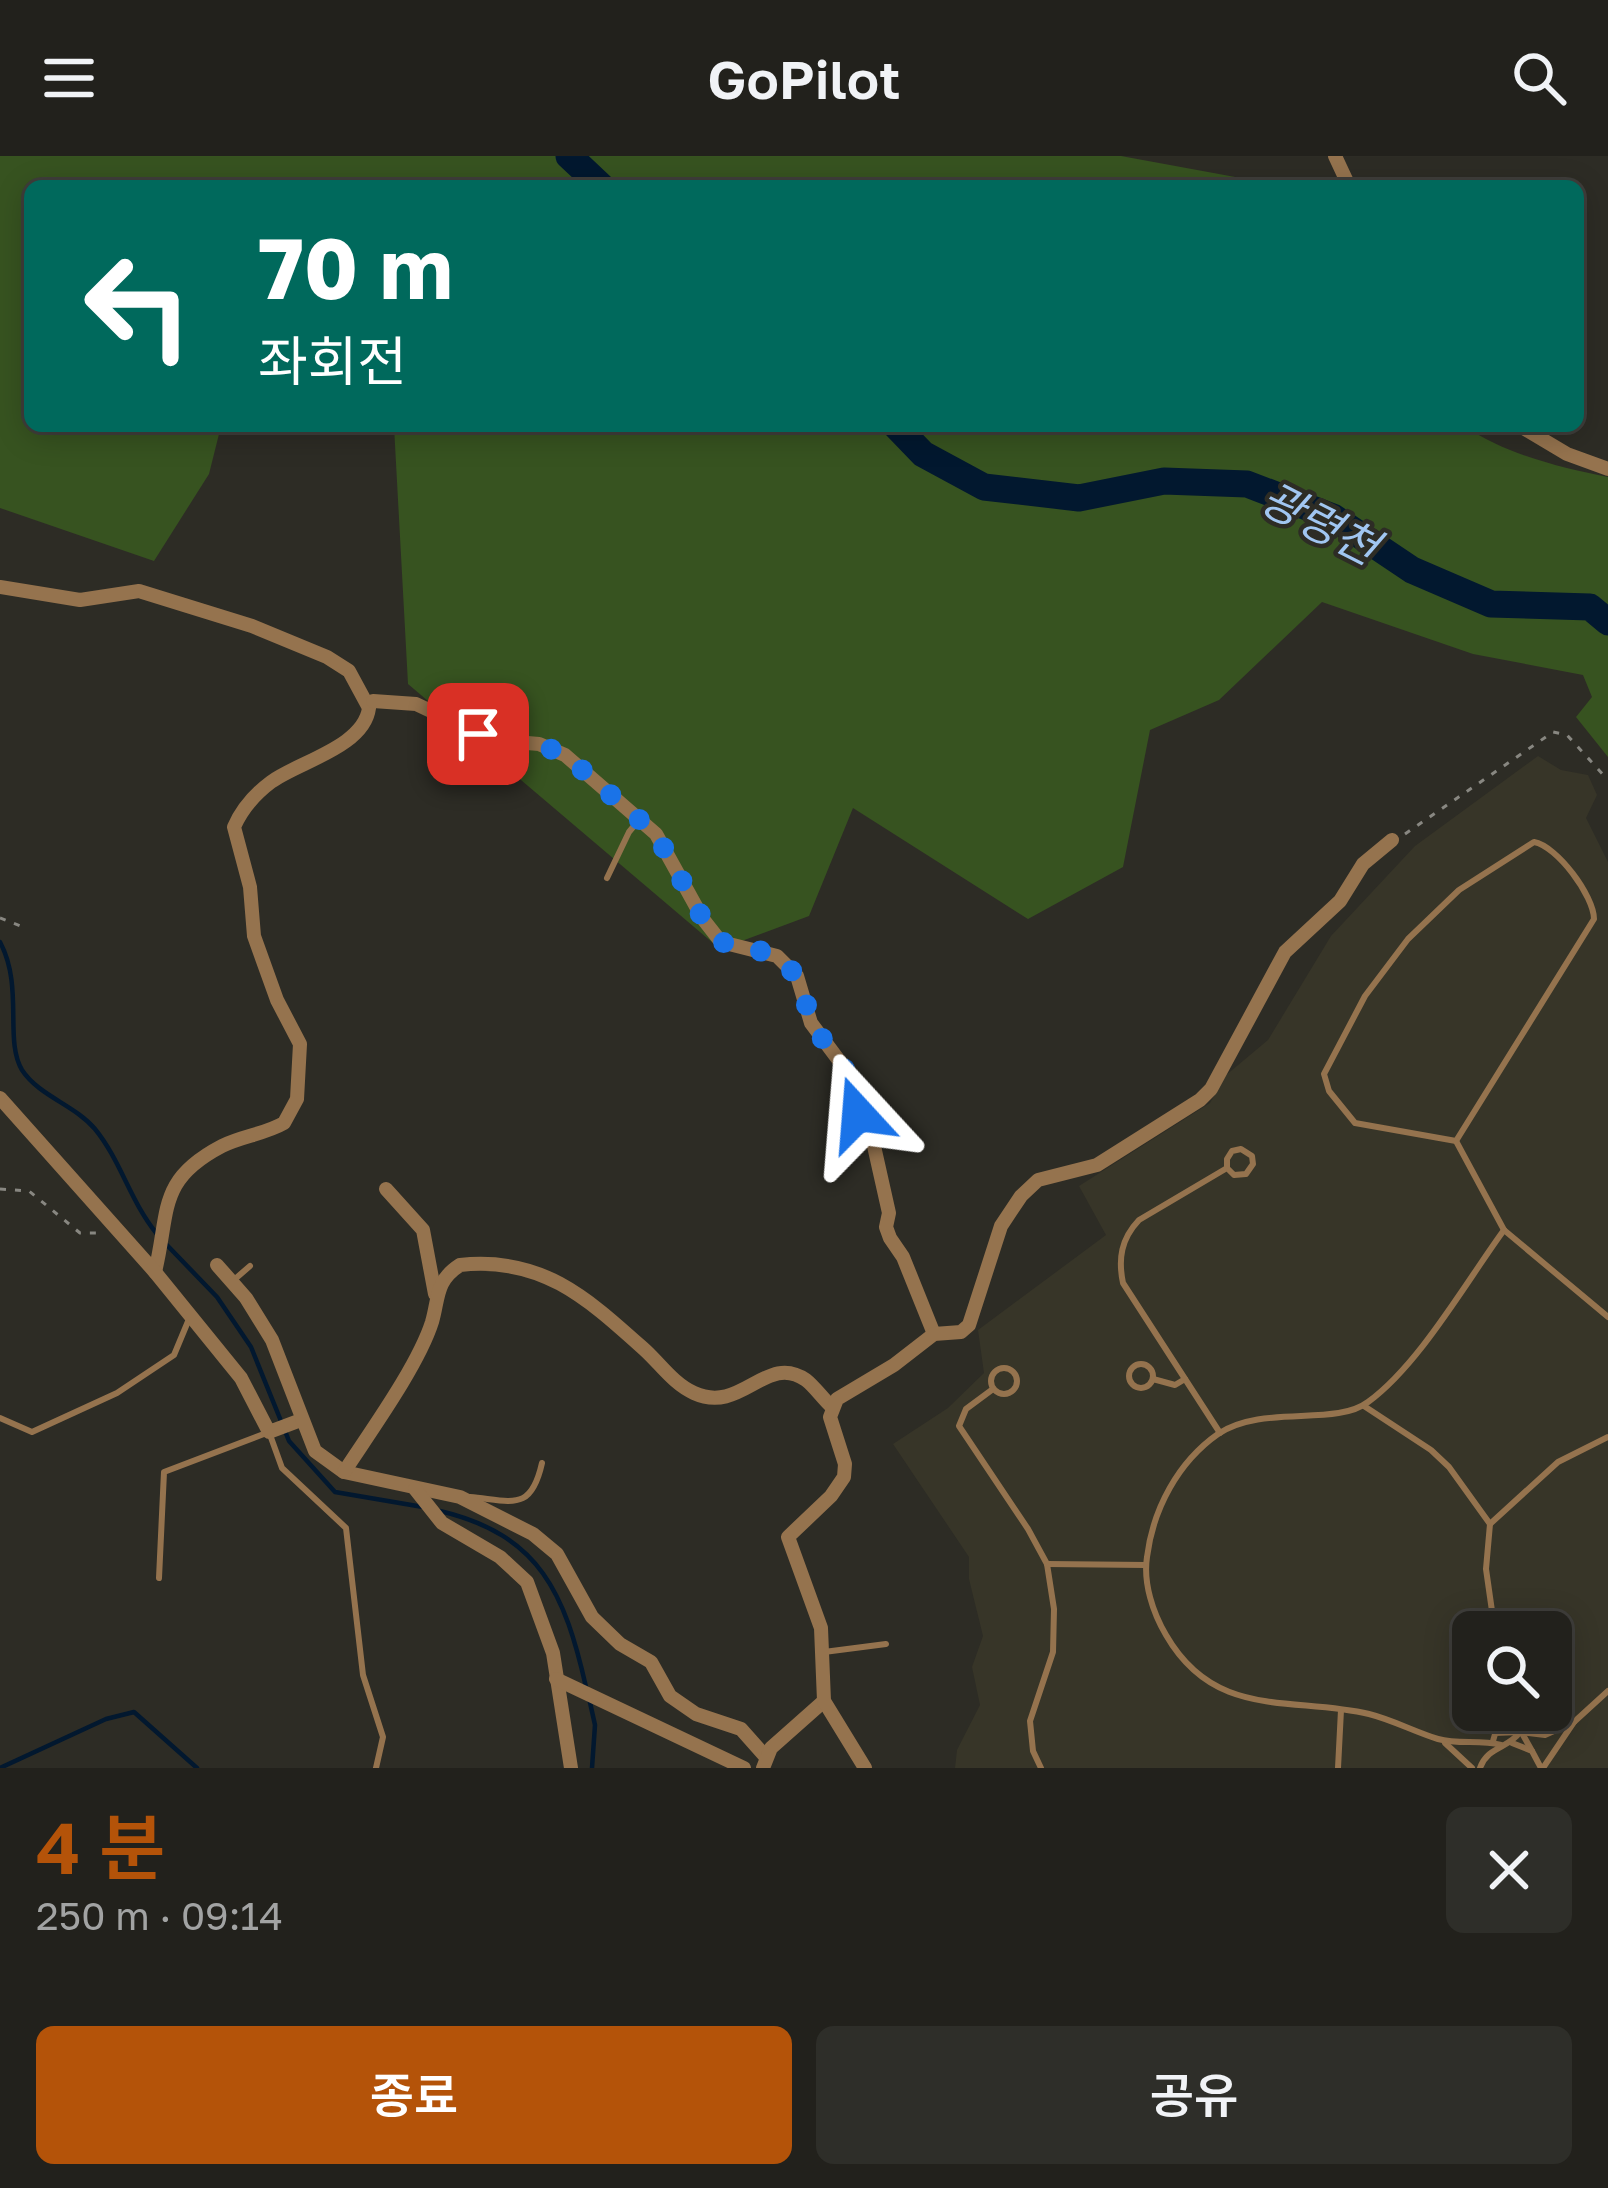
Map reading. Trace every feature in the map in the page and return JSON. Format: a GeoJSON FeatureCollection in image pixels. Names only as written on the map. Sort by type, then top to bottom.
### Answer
{"type":"FeatureCollection","features":[{"type":"Feature","properties":{"kind":"street"},"geometry":{"type":"LineString","coordinates":[[1530,432],[1567,454],[1608,469]]}},
{"type":"Feature","properties":{"kind":"street"},"geometry":{"type":"LineString","coordinates":[[0,587],[80,600],[139,591],[252,626],[349,671],[370,708],[361,728],[263,789],[234,827],[250,887],[254,936],[300,1044],[297,1099],[284,1123],[225,1144],[178,1177],[167,1201],[155,1272]]}},
{"type":"Feature","properties":{"kind":"street"},"geometry":{"type":"LineString","coordinates":[[374,700],[432,709],[492,740],[550,747],[640,819],[667,849],[703,919],[721,942],[777,956],[797,976],[811,1023],[851,1078],[858,1114],[874,1147],[889,1213],[886,1227],[934,1334]]}},
{"type":"Feature","properties":{"kind":"street"},"geometry":{"type":"LineString","coordinates":[[865,1768],[824,1701],[824,1652],[816,1609],[788,1546],[788,1537],[832,1496],[844,1477],[842,1450],[831,1427],[832,1407],[843,1394],[894,1365],[934,1334],[961,1332],[969,1325],[1001,1226],[1038,1180],[1097,1166],[1211,1089],[1285,952],[1340,901],[1363,864],[1392,840]]}},
{"type":"Feature","properties":{"kind":"street"},"geometry":{"type":"LineString","coordinates":[[0,1099],[155,1272],[241,1378],[269,1432],[301,1420]]}},
{"type":"Feature","properties":{"kind":"street"},"geometry":{"type":"LineString","coordinates":[[344,1472],[430,1328],[435,1294],[423,1231],[386,1190]]}},
{"type":"Feature","properties":{"kind":"street"},"geometry":{"type":"LineString","coordinates":[[217,1264],[272,1340],[315,1451],[344,1472],[460,1497],[546,1543],[565,1565],[592,1616],[620,1644],[650,1662],[670,1696],[696,1714],[741,1729],[764,1762],[824,1701]]}},
{"type":"Feature","properties":{"kind":"street"},"geometry":{"type":"LineString","coordinates":[[435,1294],[460,1265],[496,1264],[547,1275],[571,1286],[695,1394],[723,1400],[778,1373],[805,1380],[832,1407]]}},
{"type":"Feature","properties":{"kind":"street"},"geometry":{"type":"LineString","coordinates":[[415,1489],[442,1523],[500,1557],[527,1582],[561,1681],[571,1768]]}},
{"type":"Feature","properties":{"kind":"street"},"geometry":{"type":"LineString","coordinates":[[561,1681],[744,1768]]}},
{"type":"Feature","properties":{"kind":"lane"},"geometry":{"type":"LineString","coordinates":[[608,878],[640,819]]}},
{"type":"Feature","properties":{"kind":"lane"},"geometry":{"type":"LineString","coordinates":[[1542,843],[1557,854],[1591,902],[1594,919],[1456,1141],[1355,1123],[1325,1083],[1326,1066],[1365,995],[1408,939],[1459,890],[1526,845],[1542,843]]}},
{"type":"Feature","properties":{"kind":"lane"},"geometry":{"type":"LineString","coordinates":[[1456,1141],[1504,1230],[1608,1317]]}},
{"type":"Feature","properties":{"kind":"lane"},"geometry":{"type":"LineString","coordinates":[[1236,1149],[1252,1156],[1246,1174],[1234,1174],[1227,1168],[1229,1154],[1236,1149]]}},
{"type":"Feature","properties":{"kind":"lane"},"geometry":{"type":"LineString","coordinates":[[1220,1432],[1123,1283],[1119,1265],[1129,1231],[1139,1220],[1227,1168]]}},
{"type":"Feature","properties":{"kind":"lane"},"geometry":{"type":"LineString","coordinates":[[1504,1230],[1402,1370],[1364,1406],[1266,1416],[1220,1432],[1175,1480],[1158,1508],[1145,1565],[1157,1620],[1179,1653],[1209,1682],[1265,1704],[1369,1714],[1442,1740],[1512,1743],[1532,1751]]}},
{"type":"Feature","properties":{"kind":"lane"},"geometry":{"type":"LineString","coordinates":[[232,1281],[250,1266]]}},
{"type":"Feature","properties":{"kind":"lane"},"geometry":{"type":"LineString","coordinates":[[0,1418],[32,1432],[117,1393],[174,1355],[190,1316]]}},
{"type":"Feature","properties":{"kind":"lane"},"geometry":{"type":"LineString","coordinates":[[1143,1364],[1153,1379],[1145,1388],[1137,1388],[1128,1375],[1132,1367],[1143,1364]]}},
{"type":"Feature","properties":{"kind":"lane"},"geometry":{"type":"LineString","coordinates":[[1005,1368],[1016,1375],[1013,1392],[1000,1394],[994,1389],[992,1377],[997,1370],[1005,1368]]}},
{"type":"Feature","properties":{"kind":"lane"},"geometry":{"type":"LineString","coordinates":[[1153,1379],[1175,1385],[1185,1379]]}},
{"type":"Feature","properties":{"kind":"lane"},"geometry":{"type":"LineString","coordinates":[[994,1389],[966,1409],[959,1426],[1046,1564],[1054,1609],[1052,1652],[1030,1721],[1033,1751],[1041,1768]]}},
{"type":"Feature","properties":{"kind":"lane"},"geometry":{"type":"LineString","coordinates":[[1364,1406],[1431,1450],[1490,1524],[1486,1569],[1492,1611]]}},
{"type":"Feature","properties":{"kind":"lane"},"geometry":{"type":"LineString","coordinates":[[159,1578],[164,1472],[269,1432],[282,1468],[346,1528],[362,1676],[383,1737],[376,1768]]}},
{"type":"Feature","properties":{"kind":"lane"},"geometry":{"type":"LineString","coordinates":[[1490,1524],[1558,1462],[1608,1437]]}},
{"type":"Feature","properties":{"kind":"lane"},"geometry":{"type":"LineString","coordinates":[[460,1497],[524,1498],[536,1486],[542,1463]]}},
{"type":"Feature","properties":{"kind":"lane"},"geometry":{"type":"LineString","coordinates":[[1046,1564],[1145,1565]]}},
{"type":"Feature","properties":{"kind":"lane"},"geometry":{"type":"LineString","coordinates":[[824,1652],[886,1644]]}},
{"type":"Feature","properties":{"kind":"lane"},"geometry":{"type":"LineString","coordinates":[[1520,1732],[1542,1768],[1574,1722],[1608,1691]]}},
{"type":"Feature","properties":{"kind":"lane"},"geometry":{"type":"LineString","coordinates":[[1337,1768],[1341,1710]]}},
{"type":"Feature","properties":{"kind":"lane"},"geometry":{"type":"LineString","coordinates":[[1495,1742],[1520,1732],[1545,1735],[1574,1722]]}},
{"type":"Feature","properties":{"kind":"lane"},"geometry":{"type":"LineString","coordinates":[[1442,1740],[1476,1768],[1498,1731]]}},
{"type":"Feature","properties":{"kind":"lane"},"geometry":{"type":"LineString","coordinates":[[1512,1743],[1520,1732]]}},
{"type":"Feature","properties":{"kind":"path"},"geometry":{"type":"LineString","coordinates":[[1392,840],[1553,732],[1567,736],[1608,780]]}},
{"type":"Feature","properties":{"kind":"path"},"geometry":{"type":"LineString","coordinates":[[0,917],[23,927]]}},
{"type":"Feature","properties":{"kind":"path"},"geometry":{"type":"LineString","coordinates":[[0,1189],[29,1191],[80,1233],[118,1231]]}},
{"type":"Feature","properties":{"kind":"shaded area"},"geometry":{"type":"Polygon","coordinates":[[[1538,756],[1561,770],[1588,775],[1597,795],[1586,818],[1608,862],[1608,1768],[955,1768],[957,1750],[980,1705],[972,1667],[983,1636],[969,1579],[969,1557],[893,1444],[948,1408],[984,1373],[978,1330],[1106,1235],[1079,1186],[1210,1103],[1225,1076],[1268,1040],[1331,936],[1415,846],[1538,756]]]}},
{"type":"Feature","properties":{"kind":"green space"},"geometry":{"type":"Polygon","coordinates":[[[0,156],[1121,156],[1251,180],[24,180],[24,432],[220,432],[209,474],[154,561],[0,508],[0,156]]]}},
{"type":"Feature","properties":{"kind":"green space"},"geometry":{"type":"Polygon","coordinates":[[[394,432],[1474,432],[1515,452],[1608,477],[1608,757],[1576,717],[1592,697],[1583,675],[1473,654],[1322,602],[1219,700],[1150,730],[1123,867],[1028,919],[853,808],[809,916],[720,949],[408,684],[394,432]]]}},
{"type":"Feature","properties":{"kind":"waterway","name":"광령천"},"geometry":{"type":"LineString","coordinates":[[569,156],[595,180]]}},
{"type":"Feature","properties":{"kind":"waterway","name":"광령천"},"geometry":{"type":"LineString","coordinates":[[902,432],[923,454],[984,487],[1079,498],[1164,481],[1247,484],[1333,517],[1412,570],[1491,604],[1590,607],[1608,622]]}},
{"type":"Feature","properties":{"kind":"waterway"},"geometry":{"type":"LineString","coordinates":[[0,942],[11,977],[14,1044],[22,1070],[95,1129],[157,1234]]}},
{"type":"Feature","properties":{"kind":"waterway"},"geometry":{"type":"LineString","coordinates":[[164,1242],[217,1297],[251,1347],[281,1421]]}},
{"type":"Feature","properties":{"kind":"waterway"},"geometry":{"type":"LineString","coordinates":[[285,1431],[335,1492],[423,1507]]}},
{"type":"Feature","properties":{"kind":"waterway"},"geometry":{"type":"LineString","coordinates":[[440,1511],[502,1536],[543,1574],[569,1624],[586,1687]]}},
{"type":"Feature","properties":{"kind":"waterway"},"geometry":{"type":"LineString","coordinates":[[589,1698],[595,1725],[592,1768]]}},
{"type":"Feature","properties":{"kind":"waterway"},"geometry":{"type":"LineString","coordinates":[[0,1768],[106,1719],[134,1712],[197,1768]]}},
{"type":"Feature","properties":{"kind":"route"},"geometry":{"type":"LineString","coordinates":[[478,734],[492,740],[539,744],[565,755],[656,834],[721,942],[777,956],[788,965],[802,987],[811,1023],[851,1078],[858,1114]]}}]}
